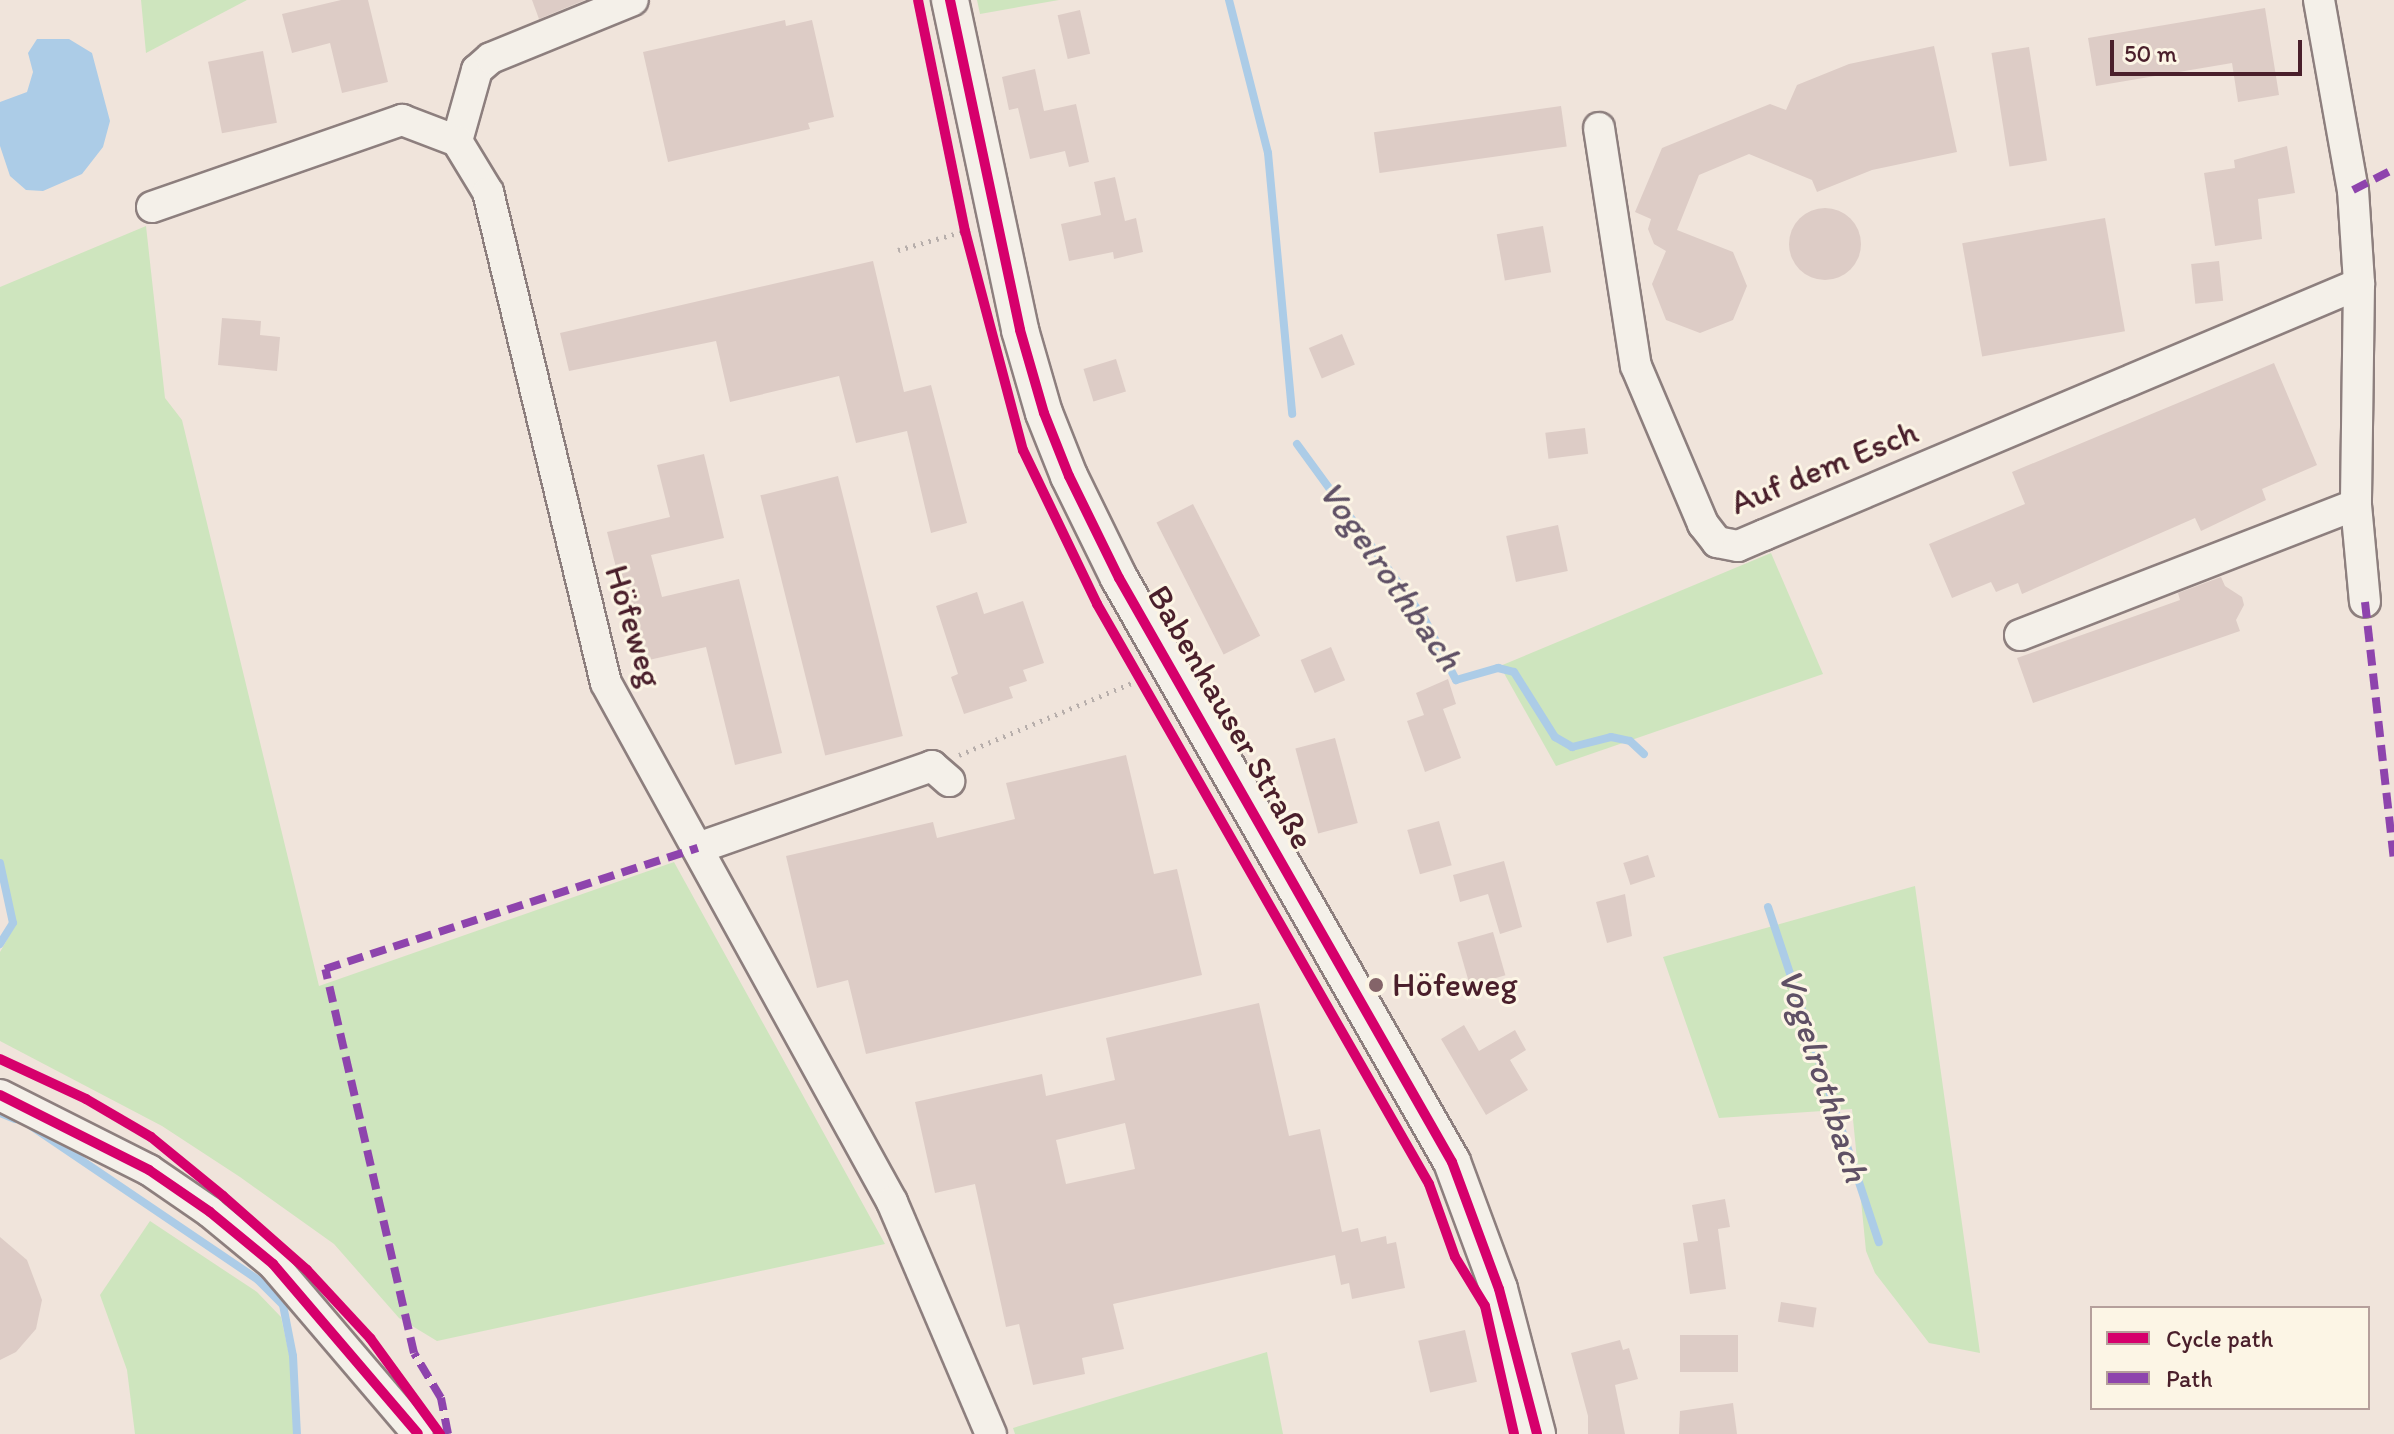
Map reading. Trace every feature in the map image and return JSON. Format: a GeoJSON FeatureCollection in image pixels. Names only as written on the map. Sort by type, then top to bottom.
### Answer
{"type":"FeatureCollection","features":[{"type":"Feature","properties":{"kind":"main road","name":"Babenhauser Straße"},"geometry":{"type":"LineString","coordinates":[[950,0],[1020,330],[1064,464],[1126,591],[1452,1162],[1499,1289],[1537,1434]]}},
{"type":"Feature","properties":{"kind":"street"},"geometry":{"type":"LineString","coordinates":[[152,207],[402,120],[457,141],[477,70],[491,58],[633,0]]}},
{"type":"Feature","properties":{"kind":"street"},"geometry":{"type":"LineString","coordinates":[[2319,0],[2353,190],[2359,284],[2356,505],[2365,602]]}},
{"type":"Feature","properties":{"kind":"street","name":"Auf dem Esch"},"geometry":{"type":"LineString","coordinates":[[1599,128],[1636,366],[1703,524],[1717,542],[1738,546],[2359,284]]}},
{"type":"Feature","properties":{"kind":"street","name":"Höfeweg"},"geometry":{"type":"LineString","coordinates":[[457,141],[488,192],[606,683],[913,1244],[991,1434]]}},
{"type":"Feature","properties":{"kind":"street"},"geometry":{"type":"LineString","coordinates":[[2020,635],[2356,505]]}},
{"type":"Feature","properties":{"kind":"street"},"geometry":{"type":"LineString","coordinates":[[698,848],[941,773]]}},
{"type":"Feature","properties":{"kind":"street"},"geometry":{"type":"LineString","coordinates":[[0,1095],[149,1170],[210,1212],[273,1264],[418,1434]]}},
{"type":"Feature","properties":{"kind":"path"},"geometry":{"type":"LineString","coordinates":[[898,250],[965,231]]}},
{"type":"Feature","properties":{"kind":"path"},"geometry":{"type":"LineString","coordinates":[[941,773],[1139,680]]}},
{"type":"Feature","properties":{"kind":"green space"},"geometry":{"type":"Polygon","coordinates":[[[141,0],[247,0],[146,53],[141,0]]]}},
{"type":"Feature","properties":{"kind":"green space"},"geometry":{"type":"Polygon","coordinates":[[[977,0],[1059,0],[980,14],[977,0]]]}},
{"type":"Feature","properties":{"kind":"green space"},"geometry":{"type":"Polygon","coordinates":[[[146,226],[165,398],[182,420],[319,986],[674,862],[885,1244],[437,1341],[399,1318],[334,1244],[240,1177],[162,1126],[0,1041],[0,952],[12,931],[0,874],[0,287],[146,226]]]}},
{"type":"Feature","properties":{"kind":"green space"},"geometry":{"type":"Polygon","coordinates":[[[1771,553],[1823,674],[1556,766],[1500,666],[1771,553]]]}},
{"type":"Feature","properties":{"kind":"green space"},"geometry":{"type":"Polygon","coordinates":[[[1915,886],[1980,1353],[1929,1343],[1875,1273],[1866,1251],[1852,1109],[1719,1118],[1663,957],[1915,886]]]}},
{"type":"Feature","properties":{"kind":"green space"},"geometry":{"type":"Polygon","coordinates":[[[150,1221],[257,1292],[281,1317],[292,1368],[295,1434],[135,1434],[127,1370],[100,1295],[150,1221]]]}},
{"type":"Feature","properties":{"kind":"green space"},"geometry":{"type":"Polygon","coordinates":[[[1267,1352],[1283,1434],[1015,1434],[1013,1428],[1267,1352]]]}},
{"type":"Feature","properties":{"kind":"water"},"geometry":{"type":"Polygon","coordinates":[[[37,39],[69,39],[92,53],[110,121],[103,147],[82,174],[43,191],[26,190],[10,176],[0,146],[0,102],[27,92],[33,72],[28,53],[37,39]]]}},
{"type":"Feature","properties":{"kind":"building"},"geometry":{"type":"Polygon","coordinates":[[[341,0],[368,0],[388,82],[342,93],[330,43],[292,53],[282,14],[341,0]]]}},
{"type":"Feature","properties":{"kind":"building"},"geometry":{"type":"Polygon","coordinates":[[[532,0],[585,0],[539,19],[532,0]]]}},
{"type":"Feature","properties":{"kind":"building"},"geometry":{"type":"Polygon","coordinates":[[[2265,8],[2279,95],[2238,102],[2232,63],[2096,86],[2088,38],[2265,8]]]}},
{"type":"Feature","properties":{"kind":"building"},"geometry":{"type":"Polygon","coordinates":[[[1080,10],[1090,54],[1068,59],[1058,15],[1080,10]]]}},
{"type":"Feature","properties":{"kind":"building"},"geometry":{"type":"Polygon","coordinates":[[[785,20],[786,26],[812,20],[834,117],[808,123],[810,129],[668,162],[643,52],[785,20]]]}},
{"type":"Feature","properties":{"kind":"building"},"geometry":{"type":"Polygon","coordinates":[[[1934,46],[1957,152],[1872,170],[1817,192],[1812,180],[1749,154],[1699,175],[1677,230],[1733,252],[1747,286],[1733,320],[1700,333],[1666,320],[1652,284],[1666,251],[1654,244],[1648,229],[1651,219],[1635,212],[1662,148],[1770,104],[1786,110],[1797,85],[1849,64],[1934,46]]]}},
{"type":"Feature","properties":{"kind":"building"},"geometry":{"type":"Polygon","coordinates":[[[2029,47],[2047,161],[2009,167],[1991,53],[2029,47]]]}},
{"type":"Feature","properties":{"kind":"building"},"geometry":{"type":"Polygon","coordinates":[[[263,51],[277,123],[222,133],[208,62],[263,51]]]}},
{"type":"Feature","properties":{"kind":"building"},"geometry":{"type":"Polygon","coordinates":[[[1035,69],[1044,111],[1076,104],[1089,162],[1069,167],[1065,151],[1030,159],[1018,108],[1009,110],[1002,77],[1035,69]]]}},
{"type":"Feature","properties":{"kind":"building"},"geometry":{"type":"Polygon","coordinates":[[[1561,106],[1567,147],[1380,173],[1374,132],[1561,106]]]}},
{"type":"Feature","properties":{"kind":"building"},"geometry":{"type":"Polygon","coordinates":[[[2287,146],[2295,193],[2258,199],[2262,239],[2215,246],[2204,173],[2235,168],[2234,160],[2287,146]]]}},
{"type":"Feature","properties":{"kind":"building"},"geometry":{"type":"Polygon","coordinates":[[[1115,177],[1125,221],[1136,218],[1143,252],[1114,259],[1113,252],[1069,261],[1061,224],[1101,215],[1094,182],[1115,177]]]}},
{"type":"Feature","properties":{"kind":"building"},"geometry":{"type":"Polygon","coordinates":[[[1825,208],[1845,214],[1855,224],[1861,244],[1855,264],[1845,274],[1825,280],[1805,274],[1795,264],[1789,244],[1795,224],[1805,214],[1825,208]]]}},
{"type":"Feature","properties":{"kind":"building"},"geometry":{"type":"Polygon","coordinates":[[[2105,218],[2125,331],[1982,356],[1962,243],[2105,218]]]}},
{"type":"Feature","properties":{"kind":"building"},"geometry":{"type":"Polygon","coordinates":[[[1543,226],[1551,272],[1505,280],[1497,234],[1543,226]]]}},
{"type":"Feature","properties":{"kind":"building"},"geometry":{"type":"Polygon","coordinates":[[[873,261],[904,392],[931,385],[967,523],[931,533],[907,431],[856,443],[839,376],[730,402],[716,341],[569,371],[560,333],[873,261]]]}},
{"type":"Feature","properties":{"kind":"building"},"geometry":{"type":"Polygon","coordinates":[[[2219,261],[2223,301],[2195,304],[2191,264],[2219,261]]]}},
{"type":"Feature","properties":{"kind":"building"},"geometry":{"type":"Polygon","coordinates":[[[222,318],[261,321],[260,335],[280,337],[277,371],[218,365],[222,318]]]}},
{"type":"Feature","properties":{"kind":"building"},"geometry":{"type":"Polygon","coordinates":[[[1342,334],[1355,364],[1322,378],[1309,348],[1342,334]]]}},
{"type":"Feature","properties":{"kind":"building"},"geometry":{"type":"Polygon","coordinates":[[[1116,359],[1126,392],[1093,401],[1083,369],[1116,359]]]}},
{"type":"Feature","properties":{"kind":"building"},"geometry":{"type":"Polygon","coordinates":[[[2274,363],[2317,465],[2262,489],[2266,500],[2201,531],[2195,518],[2022,594],[2018,583],[1996,592],[1991,582],[1952,598],[1929,544],[2025,504],[2012,472],[2274,363]]]}},
{"type":"Feature","properties":{"kind":"building"},"geometry":{"type":"Polygon","coordinates":[[[1585,428],[1588,454],[1548,459],[1545,433],[1585,428]]]}},
{"type":"Feature","properties":{"kind":"building"},"geometry":{"type":"Polygon","coordinates":[[[704,454],[724,538],[651,555],[662,597],[739,579],[782,753],[735,765],[706,647],[640,662],[607,532],[670,517],[657,465],[704,454]]]}},
{"type":"Feature","properties":{"kind":"building"},"geometry":{"type":"Polygon","coordinates":[[[838,476],[903,736],[825,755],[760,495],[838,476]]]}},
{"type":"Feature","properties":{"kind":"building"},"geometry":{"type":"Polygon","coordinates":[[[1193,504],[1260,636],[1224,654],[1156,523],[1193,504]]]}},
{"type":"Feature","properties":{"kind":"building"},"geometry":{"type":"Polygon","coordinates":[[[1558,525],[1568,571],[1516,582],[1506,536],[1558,525]]]}},
{"type":"Feature","properties":{"kind":"building"},"geometry":{"type":"Polygon","coordinates":[[[2221,577],[2225,586],[2242,597],[2244,605],[2236,620],[2240,631],[2033,703],[2017,658],[2180,600],[2178,593],[2221,577]]]}},
{"type":"Feature","properties":{"kind":"building"},"geometry":{"type":"Polygon","coordinates":[[[977,592],[984,614],[1023,601],[1044,663],[1023,670],[1027,681],[1009,687],[1013,698],[964,714],[951,677],[958,674],[936,606],[977,592]]]}},
{"type":"Feature","properties":{"kind":"building"},"geometry":{"type":"Polygon","coordinates":[[[1331,647],[1345,680],[1315,693],[1301,660],[1331,647]]]}},
{"type":"Feature","properties":{"kind":"building"},"geometry":{"type":"Polygon","coordinates":[[[1448,679],[1456,704],[1443,709],[1461,758],[1425,772],[1407,721],[1424,715],[1416,693],[1448,679]]]}},
{"type":"Feature","properties":{"kind":"building"},"geometry":{"type":"Polygon","coordinates":[[[1335,738],[1358,823],[1318,834],[1295,749],[1335,738]]]}},
{"type":"Feature","properties":{"kind":"building"},"geometry":{"type":"Polygon","coordinates":[[[1126,755],[1154,874],[1177,869],[1202,975],[866,1054],[848,980],[817,988],[786,856],[933,822],[937,838],[1015,819],[1006,783],[1126,755]]]}},
{"type":"Feature","properties":{"kind":"building"},"geometry":{"type":"Polygon","coordinates":[[[1439,821],[1452,865],[1420,874],[1407,830],[1439,821]]]}},
{"type":"Feature","properties":{"kind":"building"},"geometry":{"type":"Polygon","coordinates":[[[1648,855],[1655,877],[1630,885],[1623,863],[1648,855]]]}},
{"type":"Feature","properties":{"kind":"building"},"geometry":{"type":"Polygon","coordinates":[[[1504,861],[1522,927],[1500,934],[1488,894],[1460,902],[1453,875],[1504,861]]]}},
{"type":"Feature","properties":{"kind":"building"},"geometry":{"type":"Polygon","coordinates":[[[1625,894],[1632,936],[1607,943],[1596,902],[1625,894]]]}},
{"type":"Feature","properties":{"kind":"building"},"geometry":{"type":"Polygon","coordinates":[[[1493,932],[1505,975],[1470,985],[1457,942],[1493,932]]]}},
{"type":"Feature","properties":{"kind":"building"},"geometry":{"type":"Polygon","coordinates":[[[1259,1003],[1289,1136],[1320,1129],[1342,1232],[1358,1228],[1361,1242],[1386,1236],[1387,1244],[1396,1242],[1405,1288],[1352,1299],[1349,1283],[1341,1285],[1335,1255],[1113,1304],[1124,1349],[1082,1358],[1085,1374],[1033,1385],[1019,1324],[1006,1327],[975,1184],[935,1193],[915,1102],[1042,1074],[1046,1096],[1115,1080],[1106,1038],[1259,1003]],[[1125,1123],[1056,1140],[1066,1184],[1135,1169],[1125,1123]]]}},
{"type":"Feature","properties":{"kind":"building"},"geometry":{"type":"Polygon","coordinates":[[[1464,1025],[1479,1051],[1515,1030],[1526,1050],[1510,1060],[1528,1090],[1486,1115],[1441,1039],[1464,1025]]]}},
{"type":"Feature","properties":{"kind":"building"},"geometry":{"type":"Polygon","coordinates":[[[1725,1199],[1730,1227],[1718,1229],[1726,1289],[1690,1294],[1683,1243],[1698,1241],[1692,1205],[1725,1199]]]}},
{"type":"Feature","properties":{"kind":"building"},"geometry":{"type":"Polygon","coordinates":[[[0,1237],[27,1260],[42,1300],[36,1329],[16,1352],[0,1360],[0,1237]]]}},
{"type":"Feature","properties":{"kind":"building"},"geometry":{"type":"Polygon","coordinates":[[[1781,1302],[1817,1308],[1813,1327],[1778,1322],[1781,1302]]]}},
{"type":"Feature","properties":{"kind":"building"},"geometry":{"type":"Polygon","coordinates":[[[1465,1330],[1477,1382],[1430,1392],[1418,1341],[1465,1330]]]}},
{"type":"Feature","properties":{"kind":"building"},"geometry":{"type":"Polygon","coordinates":[[[1680,1335],[1738,1335],[1738,1372],[1680,1372],[1680,1335]]]}},
{"type":"Feature","properties":{"kind":"building"},"geometry":{"type":"Polygon","coordinates":[[[1620,1340],[1623,1350],[1629,1348],[1638,1379],[1615,1385],[1625,1434],[1588,1434],[1588,1416],[1571,1353],[1620,1340]]]}},
{"type":"Feature","properties":{"kind":"building"},"geometry":{"type":"Polygon","coordinates":[[[1733,1403],[1737,1434],[1679,1434],[1680,1411],[1733,1403]]]}},
{"type":"Feature","properties":{"kind":"waterway","name":"Vogelrothbach"},"geometry":{"type":"LineString","coordinates":[[1229,0],[1268,153],[1292,414]]}},
{"type":"Feature","properties":{"kind":"waterway","name":"Vogelrothbach"},"geometry":{"type":"LineString","coordinates":[[1297,444],[1424,618],[1456,680],[1498,668],[1514,672],[1555,737],[1572,747],[1611,737],[1630,741],[1644,754]]}},
{"type":"Feature","properties":{"kind":"waterway"},"geometry":{"type":"LineString","coordinates":[[0,863],[13,923],[0,944]]}},
{"type":"Feature","properties":{"kind":"waterway","name":"Vogelrothbach"},"geometry":{"type":"LineString","coordinates":[[1768,907],[1879,1242]]}},
{"type":"Feature","properties":{"kind":"waterway"},"geometry":{"type":"LineString","coordinates":[[0,1113],[15,1119]]}},
{"type":"Feature","properties":{"kind":"waterway"},"geometry":{"type":"LineString","coordinates":[[28,1124],[258,1280],[283,1305],[293,1356],[297,1434]]}},
{"type":"Feature","properties":{"kind":"marked path"},"geometry":{"type":"LineString","coordinates":[[2353,190],[2394,169]]}},
{"type":"Feature","properties":{"kind":"marked path"},"geometry":{"type":"LineString","coordinates":[[2365,602],[2394,859]]}},
{"type":"Feature","properties":{"kind":"marked path"},"geometry":{"type":"LineString","coordinates":[[448,1434],[441,1398],[414,1353],[325,969],[698,848]]}},
{"type":"Feature","properties":{"kind":"cycle path"},"geometry":{"type":"LineString","coordinates":[[918,0],[965,231],[1023,450],[1097,604],[1429,1184],[1455,1257],[1485,1306],[1514,1434]]}},
{"type":"Feature","properties":{"kind":"cycle path"},"geometry":{"type":"LineString","coordinates":[[950,0],[1020,330],[1044,413],[1069,476],[1119,578],[1452,1162],[1499,1289],[1537,1434]]}},
{"type":"Feature","properties":{"kind":"cycle path"},"geometry":{"type":"LineString","coordinates":[[0,1059],[86,1099],[151,1137],[223,1196],[307,1270],[370,1338],[440,1434]]}},
{"type":"Feature","properties":{"kind":"cycle path"},"geometry":{"type":"LineString","coordinates":[[0,1095],[149,1170],[210,1212],[273,1264],[418,1434]]}},
{"type":"Feature","properties":{"kind":"place","name":"Höfeweg"},"geometry":{"type":"Point","coordinates":[1376,985]}}]}
